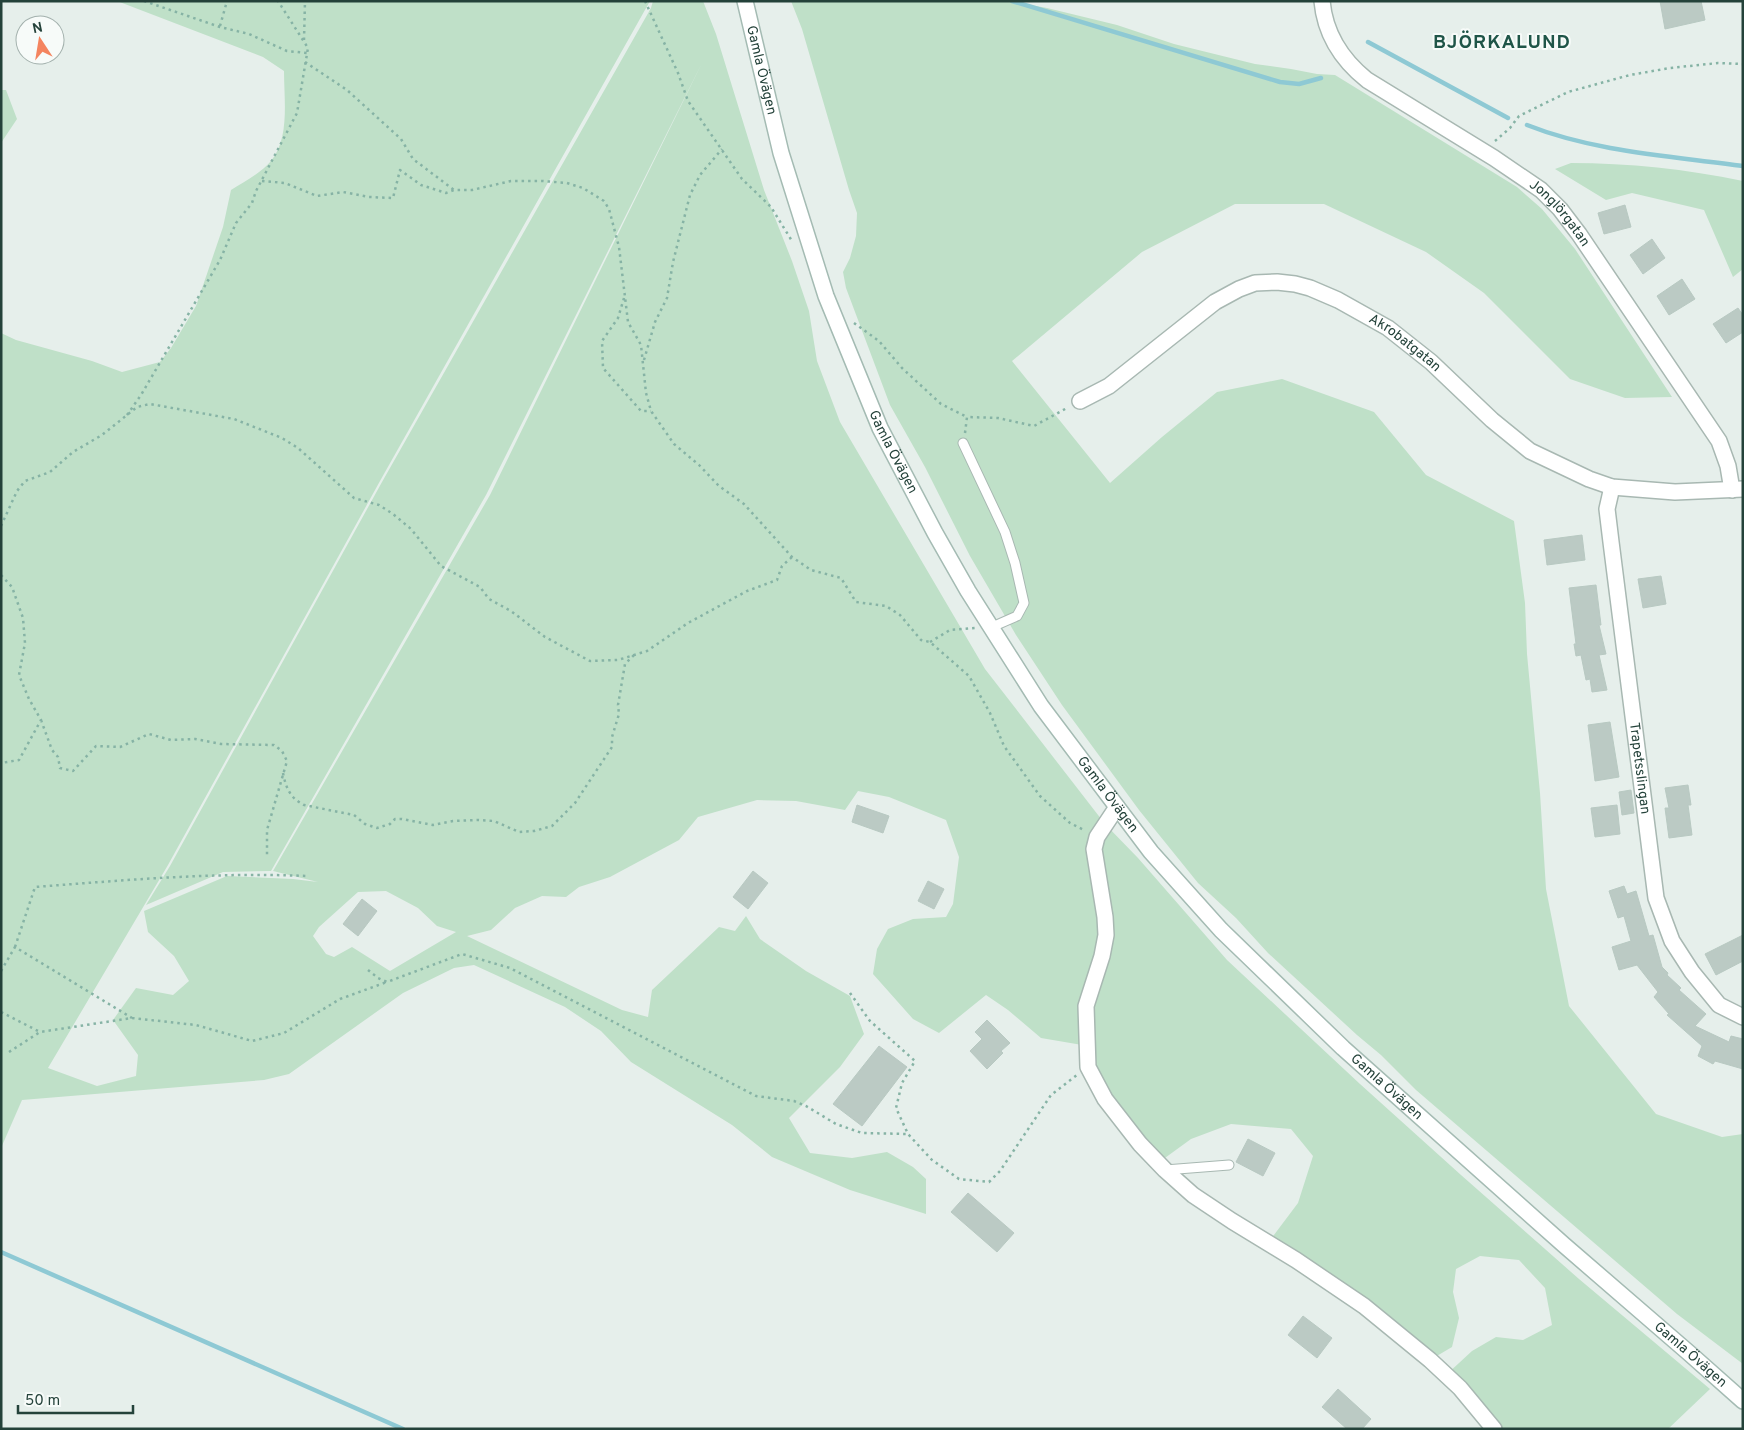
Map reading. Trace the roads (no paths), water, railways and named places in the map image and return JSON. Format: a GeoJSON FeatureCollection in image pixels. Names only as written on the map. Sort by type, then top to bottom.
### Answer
{"type":"FeatureCollection","features":[{"type":"Feature","properties":{"kind":"street","name":"Gamla Övägen"},"geometry":{"type":"LineString","coordinates":[[745,1],[781,153],[826,296],[880,428],[968,591],[1041,706],[1151,852],[1234,943],[1343,1048],[1743,1401]]}},
{"type":"Feature","properties":{"kind":"street","name":"Jonglörgatan"},"geometry":{"type":"LineString","coordinates":[[1322,1],[1324,22],[1335,44],[1354,69],[1367,80],[1486,153],[1542,190],[1560,209],[1579,234],[1719,441],[1738,490]]}},
{"type":"Feature","properties":{"kind":"street","name":"Akrobatgatan"},"geometry":{"type":"LineString","coordinates":[[1080,401],[1109,386],[1215,302],[1255,283],[1277,282],[1295,284],[1338,300],[1388,328],[1431,362],[1492,420],[1530,451],[1589,479],[1612,487],[1675,492],[1738,490]]}},
{"type":"Feature","properties":{"kind":"street","name":"Trapetsslingan"},"geometry":{"type":"LineString","coordinates":[[1612,487],[1608,509],[1611,542],[1656,898],[1672,941],[1692,972],[1720,1005],[1743,1017]]}},
{"type":"Feature","properties":{"kind":"street"},"geometry":{"type":"LineString","coordinates":[[1116,807],[1096,836],[1094,849],[1106,935],[1102,956],[1086,1006],[1088,1067],[1105,1099],[1140,1144],[1165,1170],[1201,1200],[1364,1306],[1430,1360],[1460,1388],[1494,1429]]}},
{"type":"Feature","properties":{"kind":"lane"},"geometry":{"type":"LineString","coordinates":[[963,443],[1005,532],[1024,602],[1017,616],[992,627]]}},
{"type":"Feature","properties":{"kind":"lane"},"geometry":{"type":"LineString","coordinates":[[1165,1170],[1229,1165]]}},
{"type":"Feature","properties":{"kind":"waterway"},"geometry":{"type":"LineString","coordinates":[[1012,1],[1280,82],[1299,84],[1321,78]]}},
{"type":"Feature","properties":{"kind":"waterway"},"geometry":{"type":"LineString","coordinates":[[1368,42],[1508,118]]}},
{"type":"Feature","properties":{"kind":"waterway"},"geometry":{"type":"LineString","coordinates":[[1527,125],[1553,134],[1606,147],[1743,166]]}},
{"type":"Feature","properties":{"kind":"waterway"},"geometry":{"type":"LineString","coordinates":[[1,1252],[403,1429]]}},
{"type":"Feature","properties":{"kind":"district","name":"BJÖRKALUND"},"geometry":{"type":"Point","coordinates":[1502,43]}}]}
